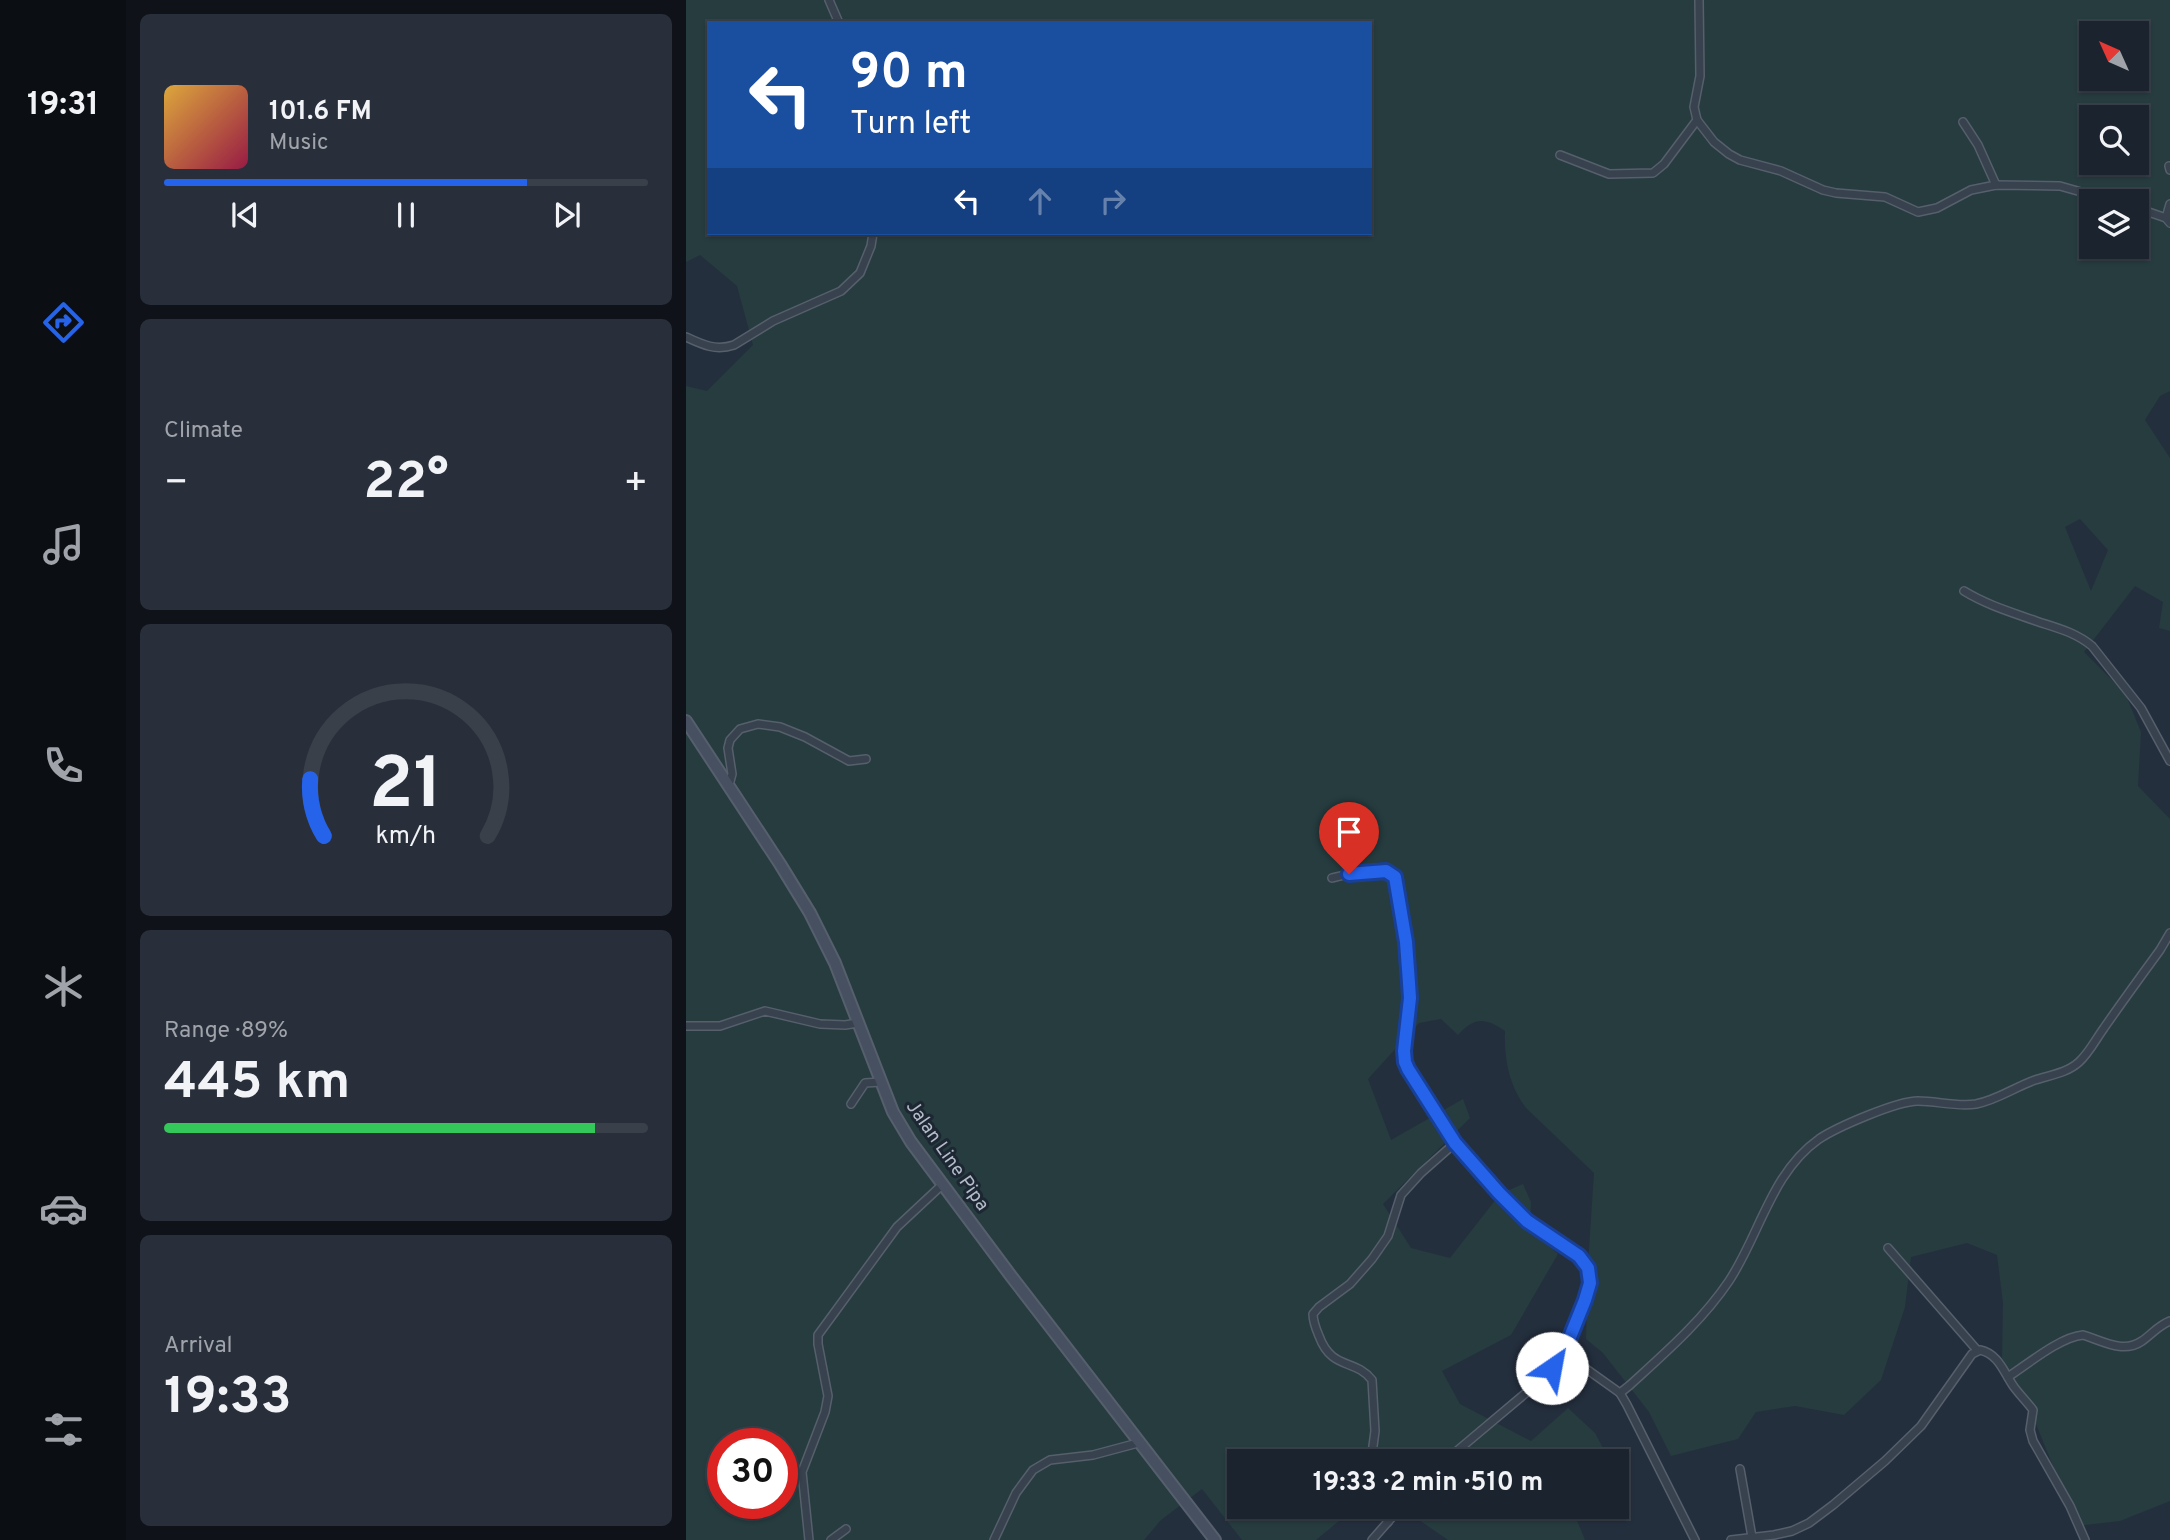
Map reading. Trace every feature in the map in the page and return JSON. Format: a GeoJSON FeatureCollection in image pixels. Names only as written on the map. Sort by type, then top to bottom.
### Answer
{"type":"FeatureCollection","features":[{"type":"Feature","properties":{"kind":"main road","name":"Jalan Line Pipa"},"geometry":{"type":"LineString","coordinates":[[686,721],[810,913],[835,963],[893,1112],[911,1142],[1138,1443],[1215,1540]]}},
{"type":"Feature","properties":{"kind":"street"},"geometry":{"type":"LineString","coordinates":[[829,0],[838,21]]}},
{"type":"Feature","properties":{"kind":"street"},"geometry":{"type":"LineString","coordinates":[[1699,0],[1700,76],[1694,107],[1697,120],[1714,142],[1729,155],[1781,171],[1823,190],[1885,197],[1918,212],[1937,208],[1971,190],[1996,185],[2060,186],[2079,191]]}},
{"type":"Feature","properties":{"kind":"street"},"geometry":{"type":"LineString","coordinates":[[1560,155],[1609,174],[1653,173],[1664,164],[1697,120]]}},
{"type":"Feature","properties":{"kind":"street"},"geometry":{"type":"LineString","coordinates":[[1963,122],[1978,145],[1996,185]]}},
{"type":"Feature","properties":{"kind":"street"},"geometry":{"type":"LineString","coordinates":[[2149,213],[2168,221],[2170,205]]}},
{"type":"Feature","properties":{"kind":"street"},"geometry":{"type":"LineString","coordinates":[[686,337],[707,347],[726,348],[795,310],[841,291],[860,273],[873,235]]}},
{"type":"Feature","properties":{"kind":"street"},"geometry":{"type":"LineString","coordinates":[[1964,591],[1987,603],[2066,630],[2084,639],[2141,708],[2170,761]]}},
{"type":"Feature","properties":{"kind":"street"},"geometry":{"type":"LineString","coordinates":[[729,786],[732,774],[728,748],[730,740],[740,729],[758,724],[780,727],[805,737],[849,761],[866,760]]}},
{"type":"Feature","properties":{"kind":"street"},"geometry":{"type":"LineString","coordinates":[[1332,878],[1386,871],[1395,877],[1406,942],[1409,983],[1405,1062],[1419,1090],[1455,1143],[1521,1216],[1574,1251],[1588,1268],[1590,1283],[1562,1357],[1532,1387],[1459,1449]]}},
{"type":"Feature","properties":{"kind":"street"},"geometry":{"type":"LineString","coordinates":[[1620,1393],[1718,1297],[1743,1258],[1775,1189],[1812,1145],[1842,1127],[1905,1102],[1973,1104],[1991,1100],[2028,1082],[2070,1069],[2089,1051],[2170,933]]}},
{"type":"Feature","properties":{"kind":"street"},"geometry":{"type":"LineString","coordinates":[[686,1026],[720,1026],[765,1011],[820,1024],[845,1026],[858,1023]]}},
{"type":"Feature","properties":{"kind":"street"},"geometry":{"type":"LineString","coordinates":[[851,1104],[865,1083],[881,1082]]}},
{"type":"Feature","properties":{"kind":"street"},"geometry":{"type":"LineString","coordinates":[[1373,1449],[1375,1432],[1372,1380],[1365,1372],[1336,1360],[1328,1353],[1315,1328],[1313,1314],[1350,1284],[1372,1259],[1388,1236],[1401,1195],[1455,1143]]}},
{"type":"Feature","properties":{"kind":"street"},"geometry":{"type":"LineString","coordinates":[[809,1540],[802,1472],[825,1412],[828,1396],[818,1335],[897,1227],[943,1184]]}},
{"type":"Feature","properties":{"kind":"street"},"geometry":{"type":"LineString","coordinates":[[1888,1248],[1977,1350],[1990,1353],[2001,1364],[2033,1410],[2030,1430],[2033,1441],[2070,1506],[2085,1540]]}},
{"type":"Feature","properties":{"kind":"street"},"geometry":{"type":"LineString","coordinates":[[2008,1377],[2077,1335],[2118,1347],[2130,1347],[2170,1321]]}},
{"type":"Feature","properties":{"kind":"street"},"geometry":{"type":"LineString","coordinates":[[1731,1540],[1792,1531],[1814,1520],[1885,1461],[1921,1426],[1977,1350]]}},
{"type":"Feature","properties":{"kind":"street"},"geometry":{"type":"LineString","coordinates":[[1562,1357],[1585,1368],[1620,1393],[1695,1540]]}},
{"type":"Feature","properties":{"kind":"street"},"geometry":{"type":"LineString","coordinates":[[994,1540],[1005,1513],[1025,1478],[1042,1464],[1059,1458],[1093,1455],[1138,1443]]}},
{"type":"Feature","properties":{"kind":"street"},"geometry":{"type":"LineString","coordinates":[[1740,1469],[1752,1537]]}},
{"type":"Feature","properties":{"kind":"street"},"geometry":{"type":"LineString","coordinates":[[1372,1540],[1391,1519]]}},
{"type":"Feature","properties":{"kind":"street"},"geometry":{"type":"LineString","coordinates":[[831,1540],[846,1529]]}},
{"type":"Feature","properties":{"kind":"green space"},"geometry":{"type":"Polygon","coordinates":[[[686,0],[2170,0],[2170,391],[2160,396],[2145,420],[2170,458],[2170,631],[2159,628],[2163,602],[2135,586],[2084,652],[2125,693],[2141,732],[2138,786],[2170,819],[2170,1501],[2120,1521],[2077,1526],[2032,1414],[2002,1358],[2003,1303],[1997,1255],[1967,1243],[1911,1257],[1905,1307],[1881,1380],[1844,1415],[1795,1406],[1756,1412],[1738,1439],[1671,1456],[1649,1412],[1603,1353],[1586,1339],[1594,1173],[1520,1100],[1509,1072],[1505,1031],[1486,1021],[1480,1021],[1469,1025],[1458,1035],[1441,1019],[1419,1023],[1368,1079],[1391,1140],[1463,1099],[1470,1118],[1383,1204],[1411,1248],[1450,1258],[1500,1194],[1523,1184],[1531,1202],[1530,1228],[1558,1254],[1511,1335],[1442,1371],[1460,1404],[1531,1441],[1568,1408],[1595,1433],[1604,1449],[1227,1449],[1227,1519],[1341,1519],[1316,1540],[1242,1540],[1202,1489],[1161,1520],[1144,1540],[686,1540],[686,386],[707,391],[753,345],[737,286],[700,255],[686,262],[686,0]],[[2080,519],[2065,527],[2091,591],[2108,550],[2080,519]]]}},
{"type":"Feature","properties":{"kind":"green space"},"geometry":{"type":"Polygon","coordinates":[[[1417,1519],[1576,1519],[1585,1540],[1448,1540],[1417,1519]]]}},
{"type":"Feature","properties":{"kind":"route"},"geometry":{"type":"LineString","coordinates":[[1349,874],[1386,871],[1395,877],[1406,942],[1410,998],[1404,1051],[1412,1079],[1455,1143],[1499,1193],[1527,1221],[1574,1251],[1588,1268],[1590,1283],[1585,1300],[1562,1357],[1552,1368]]}}]}
